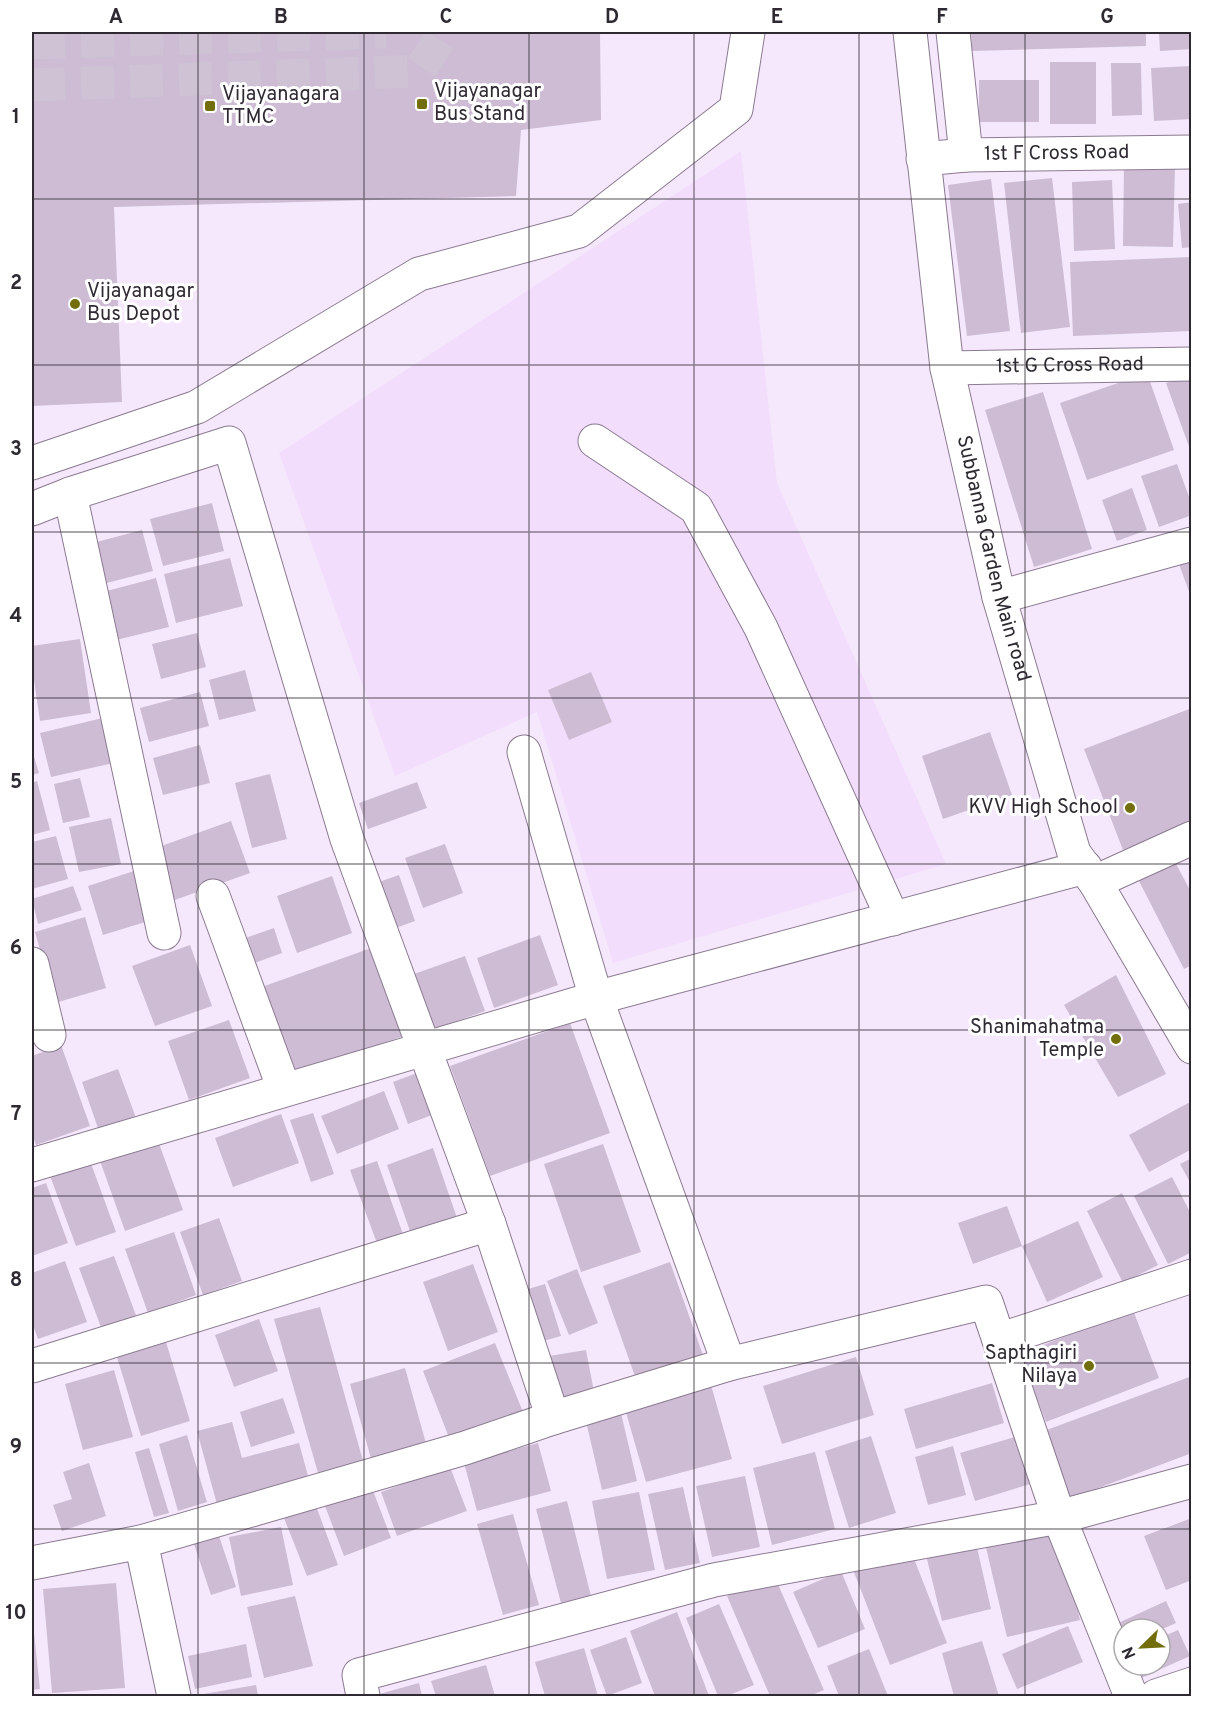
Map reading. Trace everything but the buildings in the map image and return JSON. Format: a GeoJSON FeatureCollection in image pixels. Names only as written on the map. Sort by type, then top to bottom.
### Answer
{"type":"FeatureCollection","features":[{"type":"Feature","properties":{"kind":"street"},"geometry":{"type":"LineString","coordinates":[[32,463],[197,407],[419,274],[579,231],[736,110],[748,32]]}},
{"type":"Feature","properties":{"kind":"street","name":"Subbanna Garden Main road"},"geometry":{"type":"LineString","coordinates":[[910,32],[947,368],[999,597],[1074,853],[1090,874],[1191,1047]]}},
{"type":"Feature","properties":{"kind":"street"},"geometry":{"type":"LineString","coordinates":[[953,32],[966,155]]}},
{"type":"Feature","properties":{"kind":"street","name":"1st F Cross Road"},"geometry":{"type":"LineString","coordinates":[[923,159],[966,155],[1191,152]]}},
{"type":"Feature","properties":{"kind":"street","name":"1st G Cross Road"},"geometry":{"type":"LineString","coordinates":[[947,368],[1191,364]]}},
{"type":"Feature","properties":{"kind":"street"},"geometry":{"type":"LineString","coordinates":[[595,441],[696,508],[761,628],[893,918]]}},
{"type":"Feature","properties":{"kind":"street"},"geometry":{"type":"LineString","coordinates":[[32,509],[70,494],[230,443],[347,839],[422,1050],[489,1224],[553,1418]]}},
{"type":"Feature","properties":{"kind":"street"},"geometry":{"type":"LineString","coordinates":[[70,494],[164,933]]}},
{"type":"Feature","properties":{"kind":"street"},"geometry":{"type":"LineString","coordinates":[[999,597],[1191,544]]}},
{"type":"Feature","properties":{"kind":"street"},"geometry":{"type":"LineString","coordinates":[[524,752],[596,998],[729,1364]]}},
{"type":"Feature","properties":{"kind":"street"},"geometry":{"type":"LineString","coordinates":[[32,1165],[596,998],[893,918],[1090,874],[1191,838]]}},
{"type":"Feature","properties":{"kind":"street"},"geometry":{"type":"LineString","coordinates":[[213,896],[284,1089]]}},
{"type":"Feature","properties":{"kind":"street"},"geometry":{"type":"LineString","coordinates":[[32,964],[49,1035]]}},
{"type":"Feature","properties":{"kind":"street"},"geometry":{"type":"LineString","coordinates":[[32,1366],[489,1224]]}},
{"type":"Feature","properties":{"kind":"street"},"geometry":{"type":"LineString","coordinates":[[999,1340],[1191,1276]]}},
{"type":"Feature","properties":{"kind":"street"},"geometry":{"type":"LineString","coordinates":[[32,1563],[141,1542],[465,1448],[553,1418],[729,1364],[986,1302],[1059,1517],[1131,1696]]}},
{"type":"Feature","properties":{"kind":"street"},"geometry":{"type":"LineString","coordinates":[[363,1696],[359,1675],[714,1580],[1059,1517],[1191,1481]]}},
{"type":"Feature","properties":{"kind":"street"},"geometry":{"type":"LineString","coordinates":[[141,1542],[174,1696]]}},
{"type":"Feature","properties":{"kind":"street"},"geometry":{"type":"LineString","coordinates":[[1156,1696],[1191,1684]]}},
{"type":"Feature","properties":{"kind":"shaded area"},"geometry":{"type":"Polygon","coordinates":[[[741,151],[777,483],[946,864],[613,963],[537,712],[395,776],[279,453],[741,151]]]}},
{"type":"Feature","properties":{"kind":"tunnel"},"geometry":{"type":"LineString","coordinates":[[32,43],[386,32]]}},
{"type":"Feature","properties":{"kind":"tunnel"},"geometry":{"type":"LineString","coordinates":[[32,85],[419,71],[445,32]]}},
{"type":"Feature","properties":{"kind":"place","name":"Vijayanagar Bus Stand"},"geometry":{"type":"Point","coordinates":[422,104]}},
{"type":"Feature","properties":{"kind":"place","name":"Vijayanagara TTMC"},"geometry":{"type":"Point","coordinates":[210,106]}},
{"type":"Feature","properties":{"kind":"place","name":"Vijayanagar Bus Depot"},"geometry":{"type":"Point","coordinates":[75,304]}},
{"type":"Feature","properties":{"kind":"place","name":"KVV High School"},"geometry":{"type":"Point","coordinates":[1130,808]}},
{"type":"Feature","properties":{"kind":"place","name":"Shanimahatma Temple"},"geometry":{"type":"Point","coordinates":[1116,1039]}},
{"type":"Feature","properties":{"kind":"place","name":"Sapthagiri Nilaya"},"geometry":{"type":"Point","coordinates":[1089,1366]}}]}
